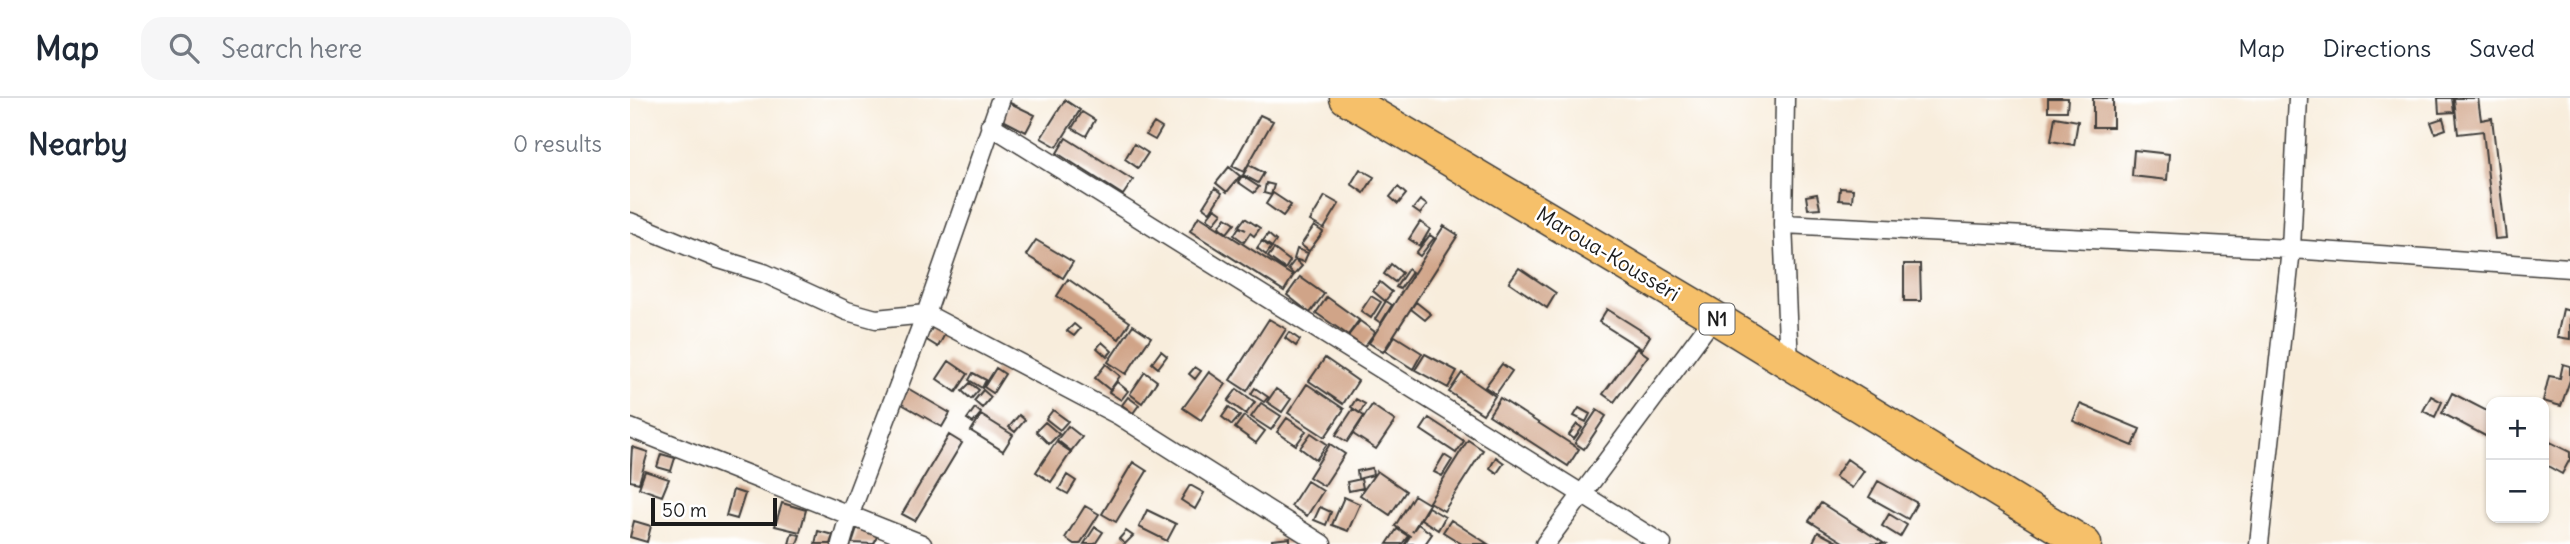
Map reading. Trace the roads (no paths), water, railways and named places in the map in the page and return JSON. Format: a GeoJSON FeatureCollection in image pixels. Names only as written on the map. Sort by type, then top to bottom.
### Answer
{"type":"FeatureCollection","features":[{"type":"Feature","properties":{"kind":"highway","name":"Maroua-Kousséri"},"geometry":{"type":"LineString","coordinates":[[1346,98],[1714,317],[2085,544]]}},
{"type":"Feature","properties":{"kind":"street"},"geometry":{"type":"LineString","coordinates":[[841,544],[849,516],[926,314],[1001,98]]}},
{"type":"Feature","properties":{"kind":"street"},"geometry":{"type":"LineString","coordinates":[[1785,98],[1783,225],[1789,364]]}},
{"type":"Feature","properties":{"kind":"street"},"geometry":{"type":"LineString","coordinates":[[2259,544],[2291,249],[2298,98]]}},
{"type":"Feature","properties":{"kind":"street"},"geometry":{"type":"LineString","coordinates":[[990,125],[1662,544]]}},
{"type":"Feature","properties":{"kind":"street"},"geometry":{"type":"LineString","coordinates":[[630,222],[719,259],[764,273],[847,311],[876,318],[926,314],[1118,415],[1322,544]]}},
{"type":"Feature","properties":{"kind":"street"},"geometry":{"type":"LineString","coordinates":[[1783,225],[2291,249],[2570,268]]}},
{"type":"Feature","properties":{"kind":"street"},"geometry":{"type":"LineString","coordinates":[[1545,544],[1714,317]]}},
{"type":"Feature","properties":{"kind":"street"},"geometry":{"type":"LineString","coordinates":[[630,428],[922,544]]}}]}
